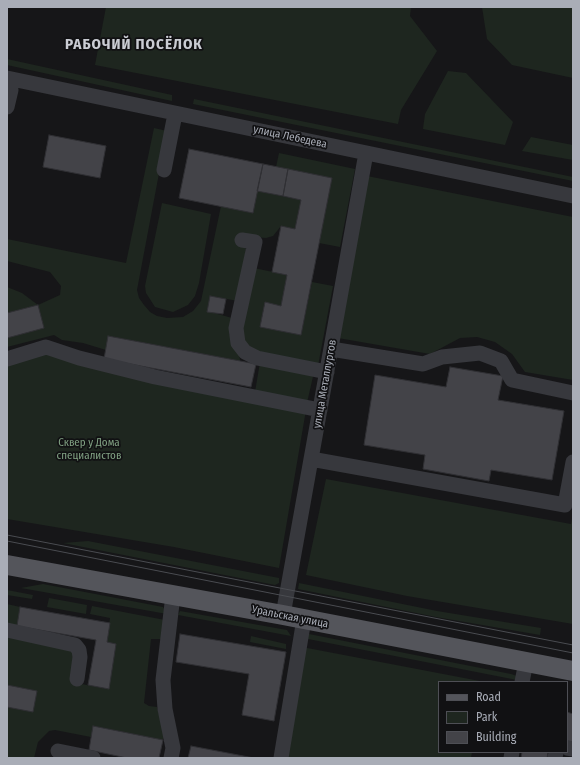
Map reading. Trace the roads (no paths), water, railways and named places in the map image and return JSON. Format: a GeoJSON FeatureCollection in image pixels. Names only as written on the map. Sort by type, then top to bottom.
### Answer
{"type":"FeatureCollection","features":[{"type":"Feature","properties":{"kind":"main road","name":"Уральская улица"},"geometry":{"type":"LineString","coordinates":[[7,565],[283,615],[573,671]]}},
{"type":"Feature","properties":{"kind":"street"},"geometry":{"type":"LineString","coordinates":[[7,78],[11,90],[7,107]]}},
{"type":"Feature","properties":{"kind":"street","name":"улица Лебедева"},"geometry":{"type":"LineString","coordinates":[[7,78],[573,196]]}},
{"type":"Feature","properties":{"kind":"street"},"geometry":{"type":"LineString","coordinates":[[164,170],[175,114]]}},
{"type":"Feature","properties":{"kind":"street","name":"улица Металлургов"},"geometry":{"type":"LineString","coordinates":[[283,615],[366,153]]}},
{"type":"Feature","properties":{"kind":"street"},"geometry":{"type":"LineString","coordinates":[[242,240],[255,242],[236,328],[238,343],[245,352],[257,358],[327,372]]}},
{"type":"Feature","properties":{"kind":"street"},"geometry":{"type":"LineString","coordinates":[[7,359],[46,347],[79,358],[155,377],[320,410]]}},
{"type":"Feature","properties":{"kind":"street"},"geometry":{"type":"LineString","coordinates":[[331,350],[423,364],[442,357],[480,353],[501,361],[512,380],[573,393]]}},
{"type":"Feature","properties":{"kind":"street"},"geometry":{"type":"LineString","coordinates":[[311,459],[565,505],[573,462]]}},
{"type":"Feature","properties":{"kind":"street"},"geometry":{"type":"LineString","coordinates":[[170,758],[173,748],[165,708],[163,680],[173,595]]}},
{"type":"Feature","properties":{"kind":"street"},"geometry":{"type":"LineString","coordinates":[[281,758],[304,619]]}},
{"type":"Feature","properties":{"kind":"street"},"geometry":{"type":"LineString","coordinates":[[7,630],[75,644],[79,650],[80,657],[77,678]]}},
{"type":"Feature","properties":{"kind":"street"},"geometry":{"type":"LineString","coordinates":[[522,681],[526,662]]}},
{"type":"Feature","properties":{"kind":"street"},"geometry":{"type":"LineString","coordinates":[[58,751],[93,758]]}},
{"type":"Feature","properties":{"kind":"tram line"},"geometry":{"type":"LineString","coordinates":[[7,535],[573,645]]}},
{"type":"Feature","properties":{"kind":"tram line"},"geometry":{"type":"LineString","coordinates":[[7,541],[573,653]]}},
{"type":"Feature","properties":{"kind":"district","name":"РАБОЧИЙ ПОСЁЛОК"},"geometry":{"type":"Point","coordinates":[134,45]}},
{"type":"Feature","properties":{"kind":"park label","name":"Сквер у Дома специалистов"},"geometry":{"type":"Point","coordinates":[89,449]}}]}
